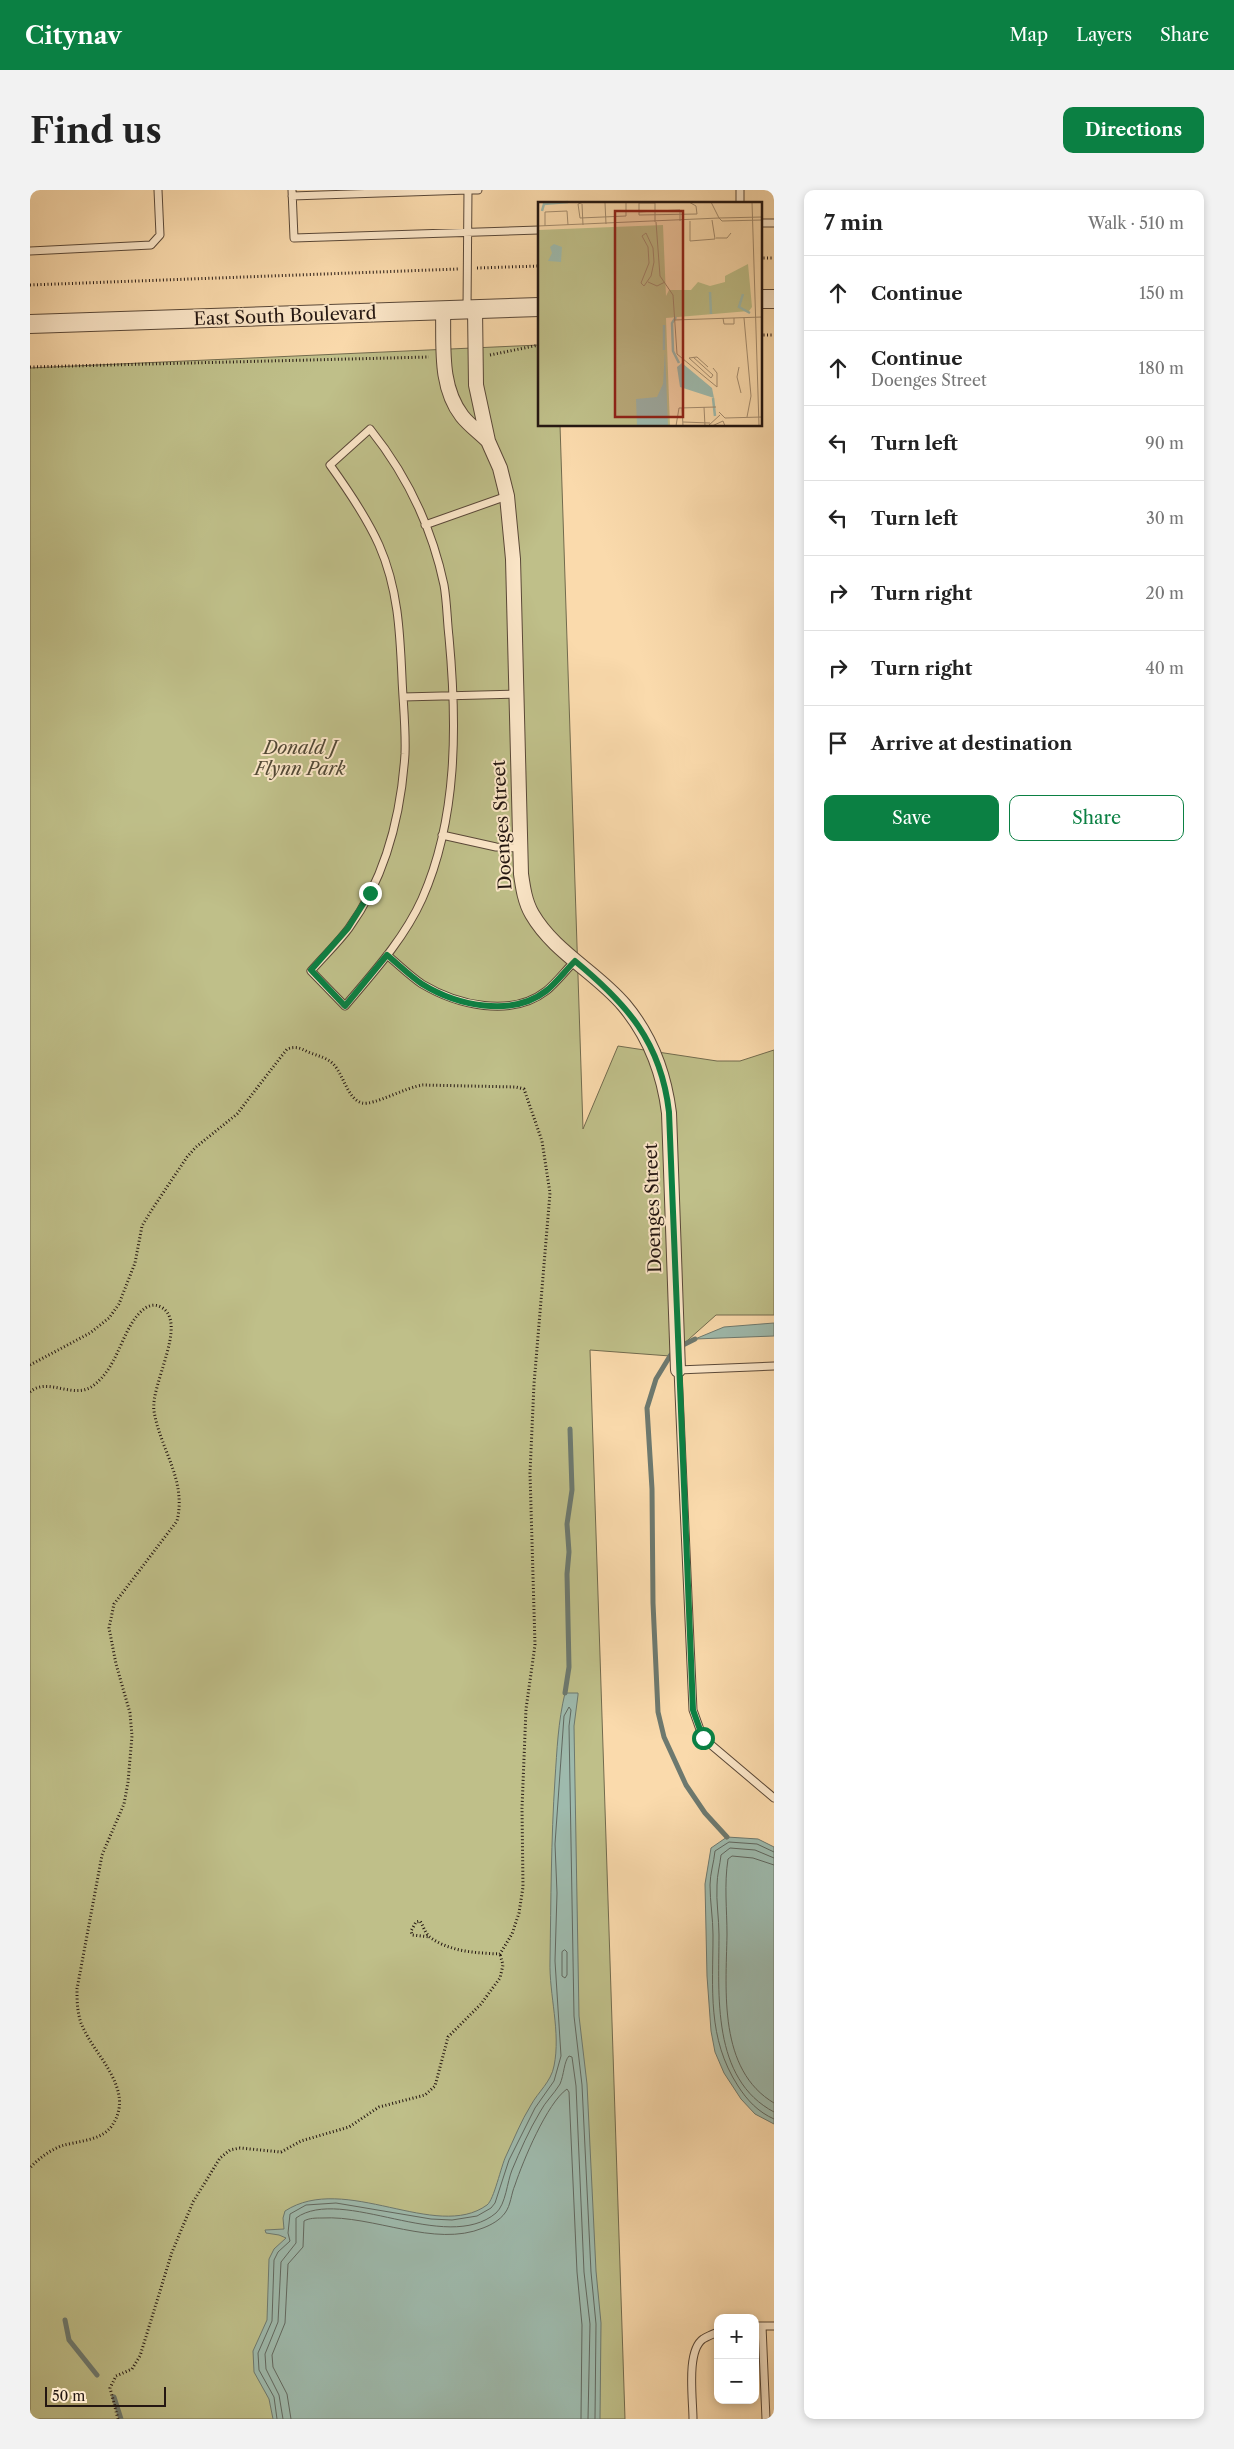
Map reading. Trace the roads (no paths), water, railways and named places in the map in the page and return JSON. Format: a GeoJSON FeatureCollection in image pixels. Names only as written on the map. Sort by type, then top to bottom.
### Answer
{"type":"FeatureCollection","features":[{"type":"Feature","properties":{"kind":"street","name":"East South Boulevard"},"geometry":{"type":"LineString","coordinates":[[30,324],[538,307]]}},
{"type":"Feature","properties":{"kind":"street","name":"Doenges Street"},"geometry":{"type":"LineString","coordinates":[[471,309],[476,385],[488,441],[500,468],[507,496],[512,559],[520,874],[531,913],[542,930],[611,992],[635,1018],[656,1057],[665,1085],[669,1112],[678,1370]]}},
{"type":"Feature","properties":{"kind":"street","name":"Doenges Street"},"geometry":{"type":"LineString","coordinates":[[443,310],[446,383],[451,398],[463,417],[488,441]]}},
{"type":"Feature","properties":{"kind":"lane"},"geometry":{"type":"LineString","coordinates":[[30,251],[151,245],[157,241],[160,235],[158,190]]}},
{"type":"Feature","properties":{"kind":"lane"},"geometry":{"type":"LineString","coordinates":[[468,190],[471,309]]}},
{"type":"Feature","properties":{"kind":"lane"},"geometry":{"type":"LineString","coordinates":[[478,190],[292,193],[294,238],[538,230]]}},
{"type":"Feature","properties":{"kind":"lane"},"geometry":{"type":"LineString","coordinates":[[370,429],[388,451],[408,484],[425,525],[444,586],[453,696],[450,785],[442,835],[422,898],[406,928],[387,955],[345,1006],[311,970],[348,928],[370,893],[385,859],[401,795],[405,753],[399,618],[392,579],[368,522],[330,465],[370,429]]}},
{"type":"Feature","properties":{"kind":"lane"},"geometry":{"type":"LineString","coordinates":[[425,525],[507,496]]}},
{"type":"Feature","properties":{"kind":"lane"},"geometry":{"type":"LineString","coordinates":[[403,697],[516,694]]}},
{"type":"Feature","properties":{"kind":"lane"},"geometry":{"type":"LineString","coordinates":[[442,835],[496,847],[519,848]]}},
{"type":"Feature","properties":{"kind":"lane"},"geometry":{"type":"LineString","coordinates":[[387,955],[422,984],[456,1000],[490,1007],[521,1003],[545,992],[575,961]]}},
{"type":"Feature","properties":{"kind":"lane"},"geometry":{"type":"LineString","coordinates":[[774,1366],[678,1370],[693,1710],[703,1738],[774,1798]]}},
{"type":"Feature","properties":{"kind":"lane"},"geometry":{"type":"LineString","coordinates":[[766,2419],[759,2326],[774,2326]]}},
{"type":"Feature","properties":{"kind":"lane"},"geometry":{"type":"LineString","coordinates":[[694,2419],[692,2362],[694,2352],[702,2339],[714,2334]]}},
{"type":"Feature","properties":{"kind":"water"},"geometry":{"type":"Polygon","coordinates":[[[774,1323],[774,1336],[695,1339],[724,1327],[774,1323]]]}},
{"type":"Feature","properties":{"kind":"water"},"geometry":{"type":"Polygon","coordinates":[[[565,1693],[578,1693],[574,1726],[579,2016],[587,2084],[596,2271],[601,2323],[600,2419],[273,2419],[269,2399],[254,2372],[253,2351],[267,2320],[269,2259],[274,2249],[286,2238],[266,2233],[265,2230],[284,2229],[283,2218],[285,2211],[309,2201],[335,2199],[362,2202],[416,2213],[442,2216],[466,2214],[487,2205],[492,2197],[504,2161],[527,2111],[552,2072],[556,2053],[556,2027],[550,1974],[553,1825],[558,1736],[565,1693]]]}},
{"type":"Feature","properties":{"kind":"water"},"geometry":{"type":"Polygon","coordinates":[[[727,1837],[758,1839],[774,1847],[774,2124],[755,2114],[741,2099],[724,2073],[715,2052],[711,2031],[707,1976],[705,1884],[711,1848],[727,1837]]]}},
{"type":"Feature","properties":{"kind":"waterway"},"geometry":{"type":"LineString","coordinates":[[695,1339],[677,1348],[670,1356],[656,1379],[647,1408],[652,1489],[653,1603],[658,1712],[664,1737],[686,1785],[705,1813],[727,1837]]}},
{"type":"Feature","properties":{"kind":"waterway"},"geometry":{"type":"LineString","coordinates":[[565,1693],[569,1667],[567,1574],[569,1552],[567,1524],[572,1490],[570,1429]]}},
{"type":"Feature","properties":{"kind":"waterway"},"geometry":{"type":"LineString","coordinates":[[65,2320],[69,2340],[97,2375]]}},
{"type":"Feature","properties":{"kind":"waterway"},"geometry":{"type":"LineString","coordinates":[[114,2397],[121,2419]]}},
{"type":"Feature","properties":{"kind":"park label","name":"Donald J Flynn Park"},"geometry":{"type":"Point","coordinates":[300,758]}}]}
